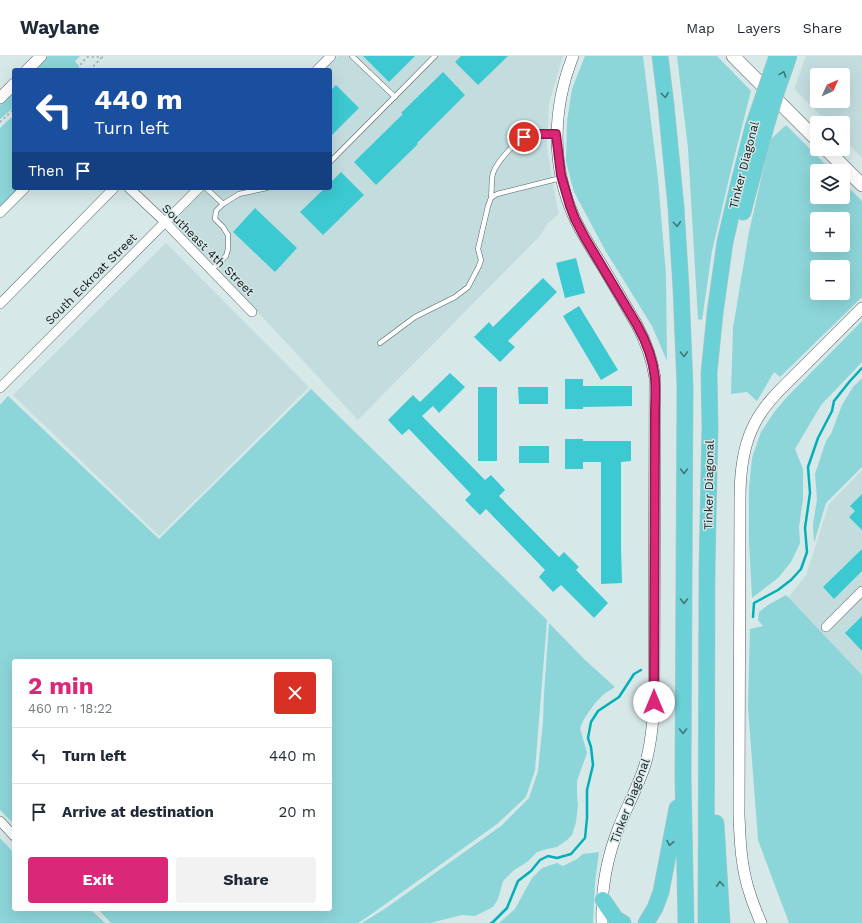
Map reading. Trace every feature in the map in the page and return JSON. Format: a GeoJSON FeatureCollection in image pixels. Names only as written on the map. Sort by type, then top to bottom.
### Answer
{"type":"FeatureCollection","features":[{"type":"Feature","properties":{"kind":"highway","name":"Tinker Diagonal"},"geometry":{"type":"LineString","coordinates":[[660,56],[676,207],[685,386],[683,777],[686,923]]}},
{"type":"Feature","properties":{"kind":"highway","name":"Tinker Diagonal"},"geometry":{"type":"LineString","coordinates":[[706,923],[707,568],[710,426],[709,374],[715,312],[725,242],[738,186],[758,132],[777,56]]}},
{"type":"Feature","properties":{"kind":"highway"},"geometry":{"type":"LineString","coordinates":[[758,132],[775,96],[789,56]]}},
{"type":"Feature","properties":{"kind":"highway"},"geometry":{"type":"LineString","coordinates":[[707,666],[722,923]]}},
{"type":"Feature","properties":{"kind":"highway"},"geometry":{"type":"LineString","coordinates":[[646,921],[655,908],[661,892],[683,777]]}},
{"type":"Feature","properties":{"kind":"highway"},"geometry":{"type":"LineString","coordinates":[[603,900],[616,919],[623,923]]}},
{"type":"Feature","properties":{"kind":"main road"},"geometry":{"type":"LineString","coordinates":[[733,56],[810,133]]}},
{"type":"Feature","properties":{"kind":"main road"},"geometry":{"type":"LineString","coordinates":[[833,156],[862,185]]}},
{"type":"Feature","properties":{"kind":"street"},"geometry":{"type":"LineString","coordinates":[[29,68],[41,56]]}},
{"type":"Feature","properties":{"kind":"street"},"geometry":{"type":"LineString","coordinates":[[319,68],[330,56]]}},
{"type":"Feature","properties":{"kind":"street","name":"Tinker Diagonal"},"geometry":{"type":"LineString","coordinates":[[573,56],[563,84],[556,134],[561,178],[570,206],[585,238],[644,338],[655,378],[654,717],[645,765],[619,827],[609,857],[606,870],[602,923]]}},
{"type":"Feature","properties":{"kind":"street"},"geometry":{"type":"LineString","coordinates":[[0,98],[12,86]]}},
{"type":"Feature","properties":{"kind":"street"},"geometry":{"type":"LineString","coordinates":[[0,212],[23,190]]}},
{"type":"Feature","properties":{"kind":"street"},"geometry":{"type":"LineString","coordinates":[[0,304],[112,190]]}},
{"type":"Feature","properties":{"kind":"street","name":"Southeast 4th Street"},"geometry":{"type":"LineString","coordinates":[[131,190],[165,222],[252,312]]}},
{"type":"Feature","properties":{"kind":"street","name":"South Eckroat Street"},"geometry":{"type":"LineString","coordinates":[[0,388],[197,190]]}},
{"type":"Feature","properties":{"kind":"street"},"geometry":{"type":"LineString","coordinates":[[761,923],[750,894],[743,869],[740,839],[741,466],[752,428],[765,406],[779,390],[862,308]]}},
{"type":"Feature","properties":{"kind":"street"},"geometry":{"type":"LineString","coordinates":[[826,627],[862,591]]}},
{"type":"Feature","properties":{"kind":"street"},"geometry":{"type":"LineString","coordinates":[[0,821],[12,834]]}},
{"type":"Feature","properties":{"kind":"lane"},"geometry":{"type":"LineString","coordinates":[[352,56],[395,97]]}},
{"type":"Feature","properties":{"kind":"lane"},"geometry":{"type":"LineString","coordinates":[[332,160],[435,56]]}},
{"type":"Feature","properties":{"kind":"lane"},"geometry":{"type":"LineString","coordinates":[[380,343],[415,317],[455,297],[468,287],[480,266],[478,249],[491,198],[493,174],[502,159],[513,146],[524,137],[538,134],[556,134]]}},
{"type":"Feature","properties":{"kind":"lane"},"geometry":{"type":"LineString","coordinates":[[491,198],[497,194],[561,178]]}},
{"type":"Feature","properties":{"kind":"lane"},"geometry":{"type":"LineString","coordinates":[[208,190],[223,204]]}},
{"type":"Feature","properties":{"kind":"lane"},"geometry":{"type":"LineString","coordinates":[[212,270],[226,256],[228,249],[228,235],[215,219],[216,211],[223,204],[239,194],[260,190]]}},
{"type":"Feature","properties":{"kind":"path"},"geometry":{"type":"LineString","coordinates":[[81,68],[81,64],[87,57],[103,56]]}},
{"type":"Feature","properties":{"kind":"path"},"geometry":{"type":"LineString","coordinates":[[92,68],[103,56]]}},
{"type":"Feature","properties":{"kind":"path"},"geometry":{"type":"LineString","coordinates":[[0,122],[12,111]]}},
{"type":"Feature","properties":{"kind":"shaded area"},"geometry":{"type":"Polygon","coordinates":[[[48,56],[80,56],[75,61],[79,68],[37,68],[48,56]]]}},
{"type":"Feature","properties":{"kind":"shaded area"},"geometry":{"type":"Polygon","coordinates":[[[338,56],[563,56],[549,104],[547,147],[559,214],[548,223],[539,237],[358,420],[178,228],[177,221],[178,217],[205,190],[332,190],[332,68],[326,68],[338,56]]]}},
{"type":"Feature","properties":{"kind":"shaded area"},"geometry":{"type":"Polygon","coordinates":[[[585,56],[643,56],[658,179],[666,275],[667,361],[652,326],[605,250],[574,192],[566,162],[567,121],[572,89],[585,56]]]}},
{"type":"Feature","properties":{"kind":"shaded area"},"geometry":{"type":"Polygon","coordinates":[[[677,56],[717,56],[751,91],[712,251],[702,320],[698,319],[688,148],[677,56]]]}},
{"type":"Feature","properties":{"kind":"shaded area"},"geometry":{"type":"Polygon","coordinates":[[[806,56],[862,56],[862,158],[850,145],[850,116],[821,116],[813,108],[850,108],[850,68],[810,68],[810,105],[794,89],[806,56]]]}},
{"type":"Feature","properties":{"kind":"shaded area"},"geometry":{"type":"Polygon","coordinates":[[[12,93],[12,109],[0,119],[0,105],[12,93]]]}},
{"type":"Feature","properties":{"kind":"shaded area"},"geometry":{"type":"Polygon","coordinates":[[[12,117],[12,190],[18,190],[0,207],[0,128],[12,117]]]}},
{"type":"Feature","properties":{"kind":"shaded area"},"geometry":{"type":"Polygon","coordinates":[[[786,125],[810,149],[810,156],[817,156],[825,164],[810,164],[810,204],[850,204],[850,189],[862,201],[862,297],[780,377],[774,372],[757,401],[747,392],[731,394],[733,328],[749,232],[770,140],[786,125]]]}},
{"type":"Feature","properties":{"kind":"shaded area"},"geometry":{"type":"Polygon","coordinates":[[[166,243],[309,387],[159,536],[13,395],[166,243]]]}},
{"type":"Feature","properties":{"kind":"shaded area"},"geometry":{"type":"Polygon","coordinates":[[[862,321],[862,362],[821,405],[795,449],[803,469],[803,499],[799,527],[800,543],[791,562],[778,578],[752,598],[749,542],[749,488],[752,458],[761,432],[775,411],[787,397],[862,321]]]}},
{"type":"Feature","properties":{"kind":"shaded area"},"geometry":{"type":"Polygon","coordinates":[[[862,378],[862,467],[826,503],[814,543],[813,525],[817,499],[815,474],[826,441],[831,434],[842,405],[853,387],[862,378]]]}},
{"type":"Feature","properties":{"kind":"shaded area"},"geometry":{"type":"Polygon","coordinates":[[[311,389],[547,620],[535,770],[526,797],[497,824],[358,923],[111,923],[100,911],[332,911],[332,659],[12,659],[12,822],[0,810],[0,405],[8,396],[159,539],[311,389]]]}},
{"type":"Feature","properties":{"kind":"shaded area"},"geometry":{"type":"Polygon","coordinates":[[[862,470],[862,675],[788,598],[806,575],[829,504],[862,470]]]}},
{"type":"Feature","properties":{"kind":"shaded area"},"geometry":{"type":"Polygon","coordinates":[[[786,595],[862,675],[862,923],[789,923],[758,840],[748,707],[750,629],[763,626],[758,620],[759,612],[786,595]]]}},
{"type":"Feature","properties":{"kind":"shaded area"},"geometry":{"type":"Polygon","coordinates":[[[549,623],[585,660],[615,687],[604,694],[595,703],[584,719],[580,728],[587,753],[577,781],[578,805],[576,822],[572,835],[557,847],[537,852],[527,862],[514,870],[503,881],[498,899],[493,907],[475,916],[462,915],[430,923],[362,923],[386,908],[501,826],[529,798],[538,771],[543,722],[549,623]]]}},
{"type":"Feature","properties":{"kind":"shaded area"},"geometry":{"type":"Polygon","coordinates":[[[0,838],[12,851],[12,911],[92,911],[105,923],[0,923],[0,838]]]}},
{"type":"Feature","properties":{"kind":"shaded area"},"geometry":{"type":"Polygon","coordinates":[[[599,852],[595,882],[593,923],[499,923],[515,909],[532,878],[542,868],[557,863],[563,866],[577,859],[583,854],[599,852]]]}},
{"type":"Feature","properties":{"kind":"building"},"geometry":{"type":"Polygon","coordinates":[[[363,56],[415,56],[389,82],[363,56]]]}},
{"type":"Feature","properties":{"kind":"building"},"geometry":{"type":"Polygon","coordinates":[[[461,56],[508,56],[478,85],[455,62],[461,56]]]}},
{"type":"Feature","properties":{"kind":"building"},"geometry":{"type":"Polygon","coordinates":[[[443,72],[465,95],[376,185],[354,162],[443,72]]]}},
{"type":"Feature","properties":{"kind":"building"},"geometry":{"type":"Polygon","coordinates":[[[336,85],[359,108],[332,135],[332,89],[336,85]]]}},
{"type":"Feature","properties":{"kind":"building"},"geometry":{"type":"Polygon","coordinates":[[[341,172],[364,195],[323,235],[300,212],[323,190],[332,190],[332,181],[341,172]]]}},
{"type":"Feature","properties":{"kind":"building"},"geometry":{"type":"Polygon","coordinates":[[[255,208],[297,248],[275,272],[233,232],[255,208]]]}},
{"type":"Feature","properties":{"kind":"building"},"geometry":{"type":"Polygon","coordinates":[[[576,258],[585,293],[565,298],[556,263],[576,258]]]}},
{"type":"Feature","properties":{"kind":"building"},"geometry":{"type":"Polygon","coordinates":[[[543,278],[557,292],[508,341],[515,347],[500,362],[474,337],[489,322],[493,327],[543,278]]]}},
{"type":"Feature","properties":{"kind":"building"},"geometry":{"type":"Polygon","coordinates":[[[579,306],[618,370],[601,380],[563,316],[579,306]]]}},
{"type":"Feature","properties":{"kind":"building"},"geometry":{"type":"Polygon","coordinates":[[[450,373],[465,387],[439,413],[433,406],[422,416],[485,480],[491,475],[505,490],[499,496],[559,557],[564,552],[579,567],[576,570],[608,603],[594,618],[561,585],[553,592],[539,577],[545,570],[486,509],[480,515],[465,500],[471,494],[409,429],[402,435],[388,420],[413,395],[420,402],[450,373]]]}},
{"type":"Feature","properties":{"kind":"building"},"geometry":{"type":"Polygon","coordinates":[[[565,379],[583,379],[583,386],[632,386],[632,406],[565,409],[565,379]]]}},
{"type":"Feature","properties":{"kind":"building"},"geometry":{"type":"Polygon","coordinates":[[[478,387],[497,387],[497,461],[478,461],[478,387]]]}},
{"type":"Feature","properties":{"kind":"building"},"geometry":{"type":"Polygon","coordinates":[[[518,387],[548,387],[548,404],[519,404],[518,387]]]}},
{"type":"Feature","properties":{"kind":"building"},"geometry":{"type":"Polygon","coordinates":[[[565,439],[583,439],[583,441],[631,441],[631,461],[621,462],[622,583],[601,584],[601,462],[583,462],[583,469],[565,469],[565,439]]]}},
{"type":"Feature","properties":{"kind":"building"},"geometry":{"type":"Polygon","coordinates":[[[519,446],[549,446],[549,463],[519,463],[519,446]]]}},
{"type":"Feature","properties":{"kind":"building"},"geometry":{"type":"Polygon","coordinates":[[[862,494],[862,530],[849,517],[855,511],[850,506],[862,494]]]}},
{"type":"Feature","properties":{"kind":"building"},"geometry":{"type":"Polygon","coordinates":[[[862,549],[862,571],[834,599],[823,587],[862,549]]]}},
{"type":"Feature","properties":{"kind":"building"},"geometry":{"type":"Polygon","coordinates":[[[862,616],[862,651],[845,633],[862,616]]]}},
{"type":"Feature","properties":{"kind":"waterway"},"geometry":{"type":"LineString","coordinates":[[753,617],[754,603],[778,590],[791,580],[801,569],[807,552],[805,528],[810,493],[808,467],[818,438],[832,411],[834,401],[862,368]]}},
{"type":"Feature","properties":{"kind":"waterway"},"geometry":{"type":"LineString","coordinates":[[491,923],[507,908],[518,881],[531,871],[540,860],[548,856],[557,858],[571,854],[585,838],[587,790],[593,765],[591,747],[588,738],[591,722],[598,711],[619,697],[634,674],[641,670]]}},
{"type":"Feature","properties":{"kind":"route"},"geometry":{"type":"LineString","coordinates":[[524,137],[538,134],[556,134],[564,190],[575,219],[644,338],[654,369],[654,702]]}}]}
